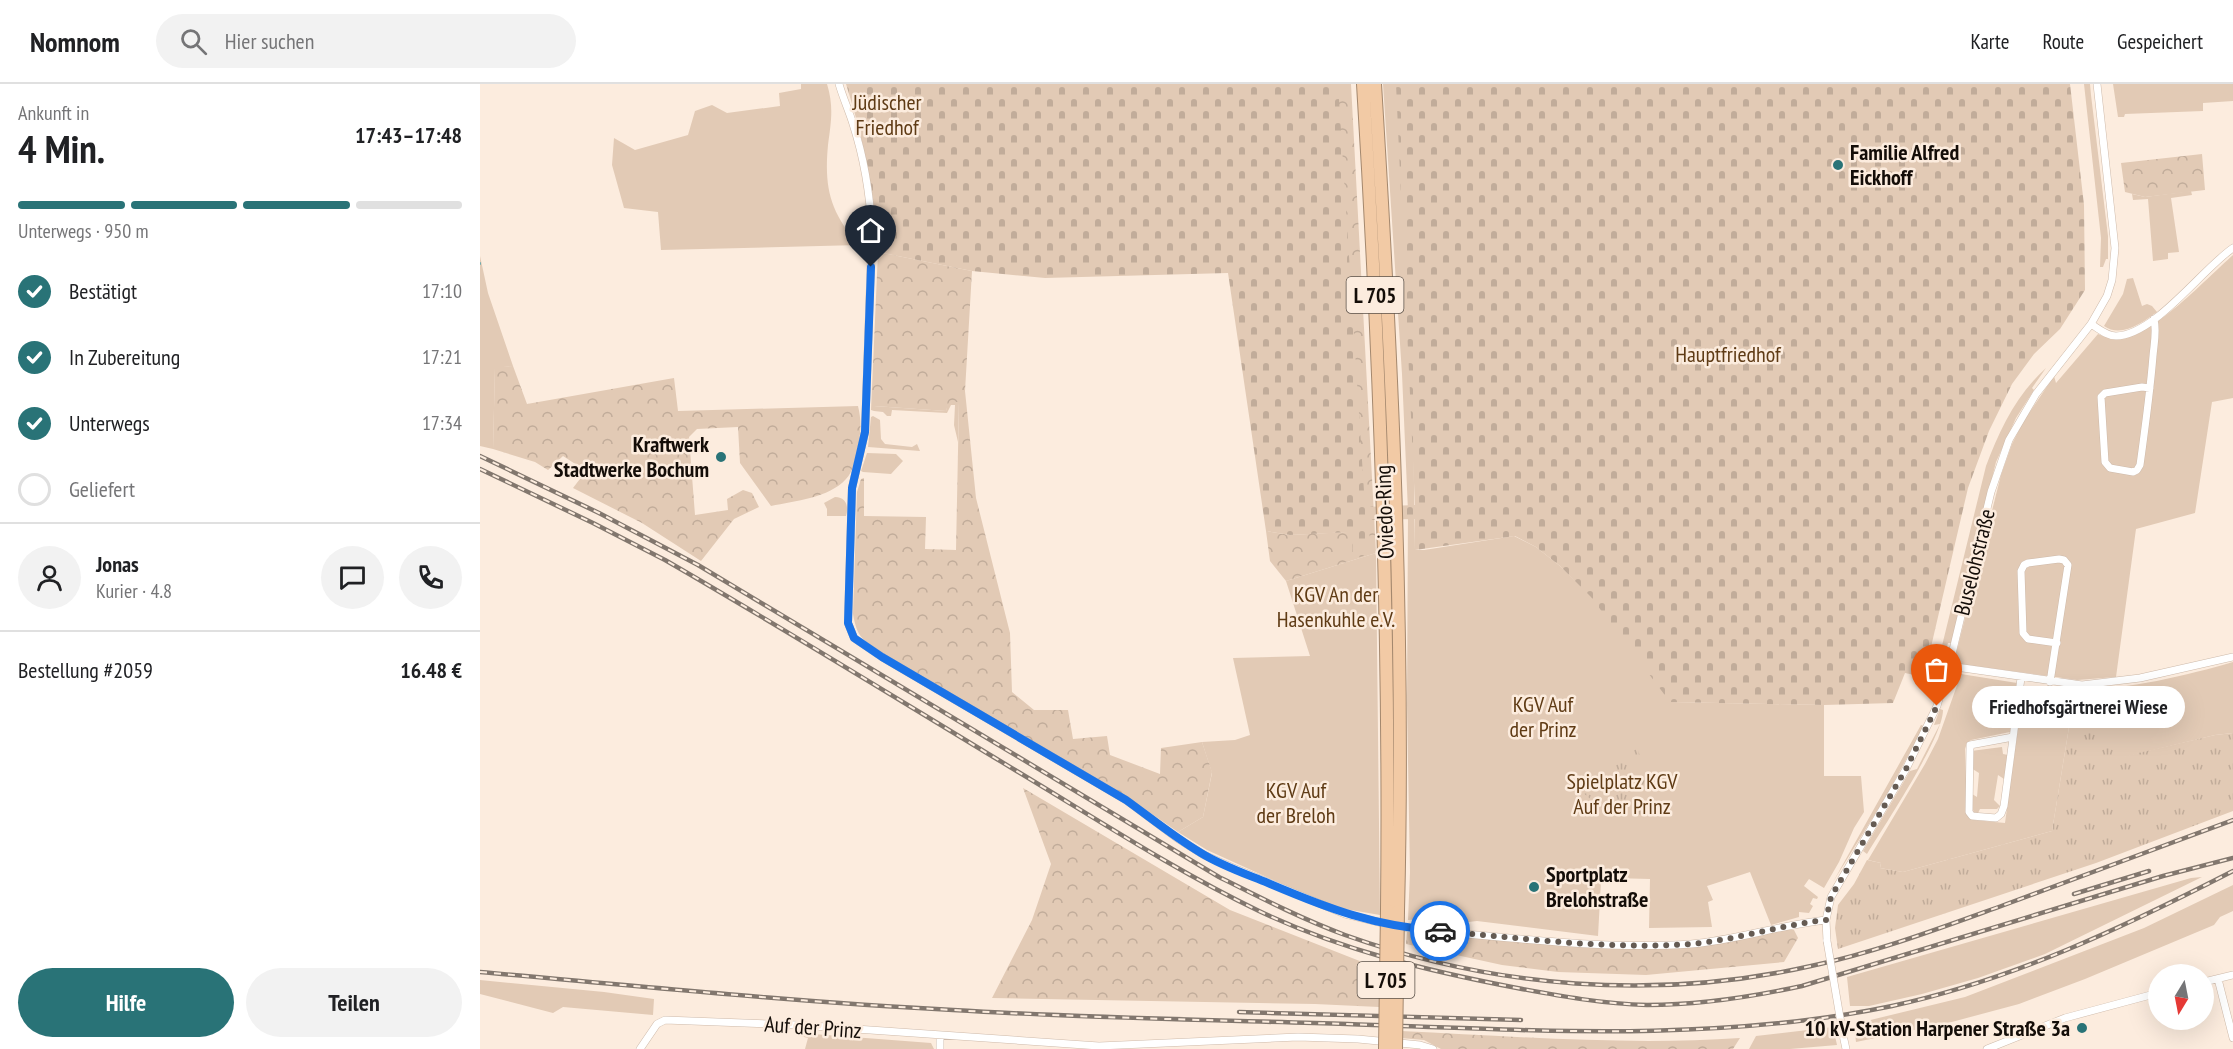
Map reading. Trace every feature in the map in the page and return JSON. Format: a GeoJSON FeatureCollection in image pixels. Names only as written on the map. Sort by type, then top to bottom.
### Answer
{"type":"FeatureCollection","features":[{"type":"Feature","properties":{"kind":"highway","name":"Oviedo-Ring"},"geometry":{"type":"LineString","coordinates":[[1363,84],[1379,375],[1384,515],[1396,1049]]}},
{"type":"Feature","properties":{"kind":"highway","name":"Oviedo-Ring"},"geometry":{"type":"LineString","coordinates":[[1375,84],[1387,303],[1398,587],[1393,910],[1385,1049]]}},
{"type":"Feature","properties":{"kind":"street"},"geometry":{"type":"LineString","coordinates":[[839,84],[854,126],[871,207],[872,231],[865,432],[852,488],[848,623],[854,638],[882,657],[1126,800],[1158,825],[1204,855],[1311,902],[1345,914],[1399,927],[1432,931],[1647,945],[1724,939],[1800,923],[1826,920]]}},
{"type":"Feature","properties":{"kind":"street","name":"Buselohstraße"},"geometry":{"type":"LineString","coordinates":[[1846,1049],[1827,941],[1826,920],[1831,897],[1920,744],[1937,706],[1949,666],[1991,492],[2004,452],[2020,419],[2036,394],[2091,324],[2107,296],[2112,280],[2115,248],[2097,84]]}},
{"type":"Feature","properties":{"kind":"street"},"geometry":{"type":"LineString","coordinates":[[2091,324],[2109,335],[2118,336],[2130,332],[2154,319],[2233,248]]}},
{"type":"Feature","properties":{"kind":"street"},"geometry":{"type":"LineString","coordinates":[[2150,388],[2142,387],[2105,393],[2101,397],[2105,462],[2110,468],[2133,472],[2140,465],[2150,388],[2156,326],[2154,319]]}},
{"type":"Feature","properties":{"kind":"street"},"geometry":{"type":"LineString","coordinates":[[2050,682],[2057,643],[2068,565],[2064,560],[2059,559],[2028,563],[2021,571],[2023,633],[2028,639],[2057,643]]}},
{"type":"Feature","properties":{"kind":"street"},"geometry":{"type":"LineString","coordinates":[[1949,666],[2082,685],[2120,681],[2233,657]]}},
{"type":"Feature","properties":{"kind":"street"},"geometry":{"type":"LineString","coordinates":[[2013,737],[1970,745],[1969,812],[1972,816],[1992,818],[2001,814],[2004,806],[2021,678]]}},
{"type":"Feature","properties":{"kind":"street"},"geometry":{"type":"LineString","coordinates":[[2214,980],[2233,975]]}},
{"type":"Feature","properties":{"kind":"street"},"geometry":{"type":"LineString","coordinates":[[2218,979],[2233,1038]]}},
{"type":"Feature","properties":{"kind":"street"},"geometry":{"type":"LineString","coordinates":[[1987,1049],[2065,1018],[2148,996]]}},
{"type":"Feature","properties":{"kind":"street","name":"Auf der Prinz"},"geometry":{"type":"LineString","coordinates":[[640,1049],[659,1022],[676,1021],[798,1025],[1123,1047],[1298,1037],[1358,1039],[1420,1045],[1433,1049]]}},
{"type":"Feature","properties":{"kind":"street"},"geometry":{"type":"LineString","coordinates":[[940,1035],[940,1049]]}},
{"type":"Feature","properties":{"kind":"green space"},"geometry":{"type":"Polygon","coordinates":[[[801,84],[827,84],[831,107],[827,160],[828,187],[841,222],[859,245],[661,250],[658,212],[624,208],[612,165],[614,138],[635,150],[688,135],[695,111],[712,105],[727,113],[780,106],[779,93],[801,89],[801,84]]]}},
{"type":"Feature","properties":{"kind":"green space","name":"Hauptfriedhof"},"geometry":{"type":"Polygon","coordinates":[[[846,84],[1338,84],[1365,507],[1415,505],[1396,84],[2070,84],[2084,205],[2085,290],[2060,329],[2034,354],[2012,384],[1989,431],[1968,488],[1924,677],[1905,673],[1893,703],[1824,705],[1670,702],[1591,597],[1560,566],[1536,547],[1515,536],[1415,550],[1415,519],[1369,520],[1370,554],[1353,559],[1352,532],[1290,535],[1266,531],[1228,273],[1045,278],[972,271],[878,252],[868,167],[846,84]]]}},
{"type":"Feature","properties":{"kind":"green space"},"geometry":{"type":"Polygon","coordinates":[[[1317,84],[1351,84],[1376,553],[1286,581],[1270,561],[1266,531],[1290,535],[1347,532],[1317,84]]]}},
{"type":"Feature","properties":{"kind":"green space","name":"KGV Auf der Prinz"},"geometry":{"type":"Polygon","coordinates":[[[1383,84],[1408,84],[1415,550],[1514,536],[1536,547],[1560,566],[1592,597],[1671,702],[1824,705],[1824,776],[1861,776],[1864,812],[1824,888],[1809,879],[1804,886],[1818,897],[1813,898],[1810,904],[1813,906],[1809,913],[1799,912],[1799,917],[1771,925],[1750,872],[1707,886],[1713,900],[1708,902],[1712,927],[1649,928],[1650,879],[1611,878],[1601,881],[1598,936],[1477,921],[1460,923],[1433,918],[1408,920],[1410,872],[1407,705],[1408,511],[1402,374],[1383,84]]]}},
{"type":"Feature","properties":{"kind":"green space"},"geometry":{"type":"Polygon","coordinates":[[[2084,84],[2090,84],[2108,236],[2108,259],[2103,267],[2100,267],[2101,238],[2084,84]]]}},
{"type":"Feature","properties":{"kind":"green space"},"geometry":{"type":"Polygon","coordinates":[[[2113,84],[2233,84],[2233,101],[2203,103],[2203,111],[2125,114],[2124,117],[2118,117],[2113,84]]]}},
{"type":"Feature","properties":{"kind":"green space"},"geometry":{"type":"Polygon","coordinates":[[[2202,154],[2205,190],[2145,197],[2125,192],[2121,163],[2202,154]]]}},
{"type":"Feature","properties":{"kind":"green space"},"geometry":{"type":"Polygon","coordinates":[[[2191,191],[2192,195],[2171,198],[2179,252],[2168,253],[2168,259],[2153,261],[2148,199],[2133,200],[2132,194],[2145,197],[2191,191]]]}},
{"type":"Feature","properties":{"kind":"green space"},"geometry":{"type":"Polygon","coordinates":[[[878,252],[972,271],[965,391],[976,498],[1010,633],[1012,692],[1034,710],[1068,710],[1073,739],[1107,736],[1110,755],[1160,774],[1161,748],[1202,742],[1212,772],[1203,817],[1178,832],[1133,801],[879,651],[864,640],[858,632],[853,614],[857,492],[861,479],[864,478],[864,516],[926,517],[925,549],[956,550],[959,402],[949,402],[946,411],[874,406],[874,411],[871,410],[878,252]]]}},
{"type":"Feature","properties":{"kind":"green space"},"geometry":{"type":"Polygon","coordinates":[[[2233,255],[2233,398],[2212,402],[2195,513],[2136,529],[2116,677],[2077,680],[1960,664],[1956,660],[1956,654],[2001,475],[2023,422],[2054,376],[2056,383],[2098,334],[2112,339],[2121,339],[2149,327],[2180,304],[2233,255]]]}},
{"type":"Feature","properties":{"kind":"green space"},"geometry":{"type":"Polygon","coordinates":[[[480,256],[488,293],[513,366],[495,368],[493,449],[480,446],[480,256]]]}},
{"type":"Feature","properties":{"kind":"green space"},"geometry":{"type":"Polygon","coordinates":[[[2133,278],[2142,306],[2147,304],[2152,306],[2157,312],[2124,330],[2104,326],[2123,294],[2127,279],[2133,278]]]}},
{"type":"Feature","properties":{"kind":"green space"},"geometry":{"type":"Polygon","coordinates":[[[513,366],[527,404],[674,378],[678,411],[858,406],[860,435],[853,467],[846,479],[830,491],[811,498],[771,506],[740,463],[738,427],[697,429],[689,437],[695,515],[728,510],[727,499],[743,490],[752,493],[759,507],[734,519],[701,561],[642,523],[573,488],[586,471],[563,456],[548,470],[535,462],[493,449],[495,367],[513,366]]]}},
{"type":"Feature","properties":{"kind":"green space"},"geometry":{"type":"Polygon","coordinates":[[[2046,368],[2016,418],[1996,462],[1951,643],[1948,643],[1944,659],[1939,658],[1986,466],[2010,413],[2035,378],[2046,368]]]}},
{"type":"Feature","properties":{"kind":"green space"},"geometry":{"type":"Polygon","coordinates":[[[948,402],[959,402],[958,442],[954,425],[955,405],[951,405],[947,413],[892,410],[891,416],[887,416],[883,412],[874,411],[874,406],[946,411],[948,402]]]}},
{"type":"Feature","properties":{"kind":"green space"},"geometry":{"type":"Polygon","coordinates":[[[871,417],[880,420],[881,439],[885,444],[912,447],[917,444],[920,451],[868,447],[871,417]]]}},
{"type":"Feature","properties":{"kind":"green space"},"geometry":{"type":"Polygon","coordinates":[[[867,453],[896,454],[903,461],[891,474],[863,472],[861,471],[867,453]]]}},
{"type":"Feature","properties":{"kind":"green space"},"geometry":{"type":"Polygon","coordinates":[[[835,497],[846,503],[846,516],[827,516],[824,503],[835,497]]]}},
{"type":"Feature","properties":{"kind":"green space","name":"KGV Auf der Breloh"},"geometry":{"type":"Polygon","coordinates":[[[1376,553],[1380,915],[1333,907],[1207,850],[1178,832],[1203,817],[1212,773],[1202,742],[1235,740],[1250,735],[1233,658],[1310,656],[1286,581],[1376,553]]]}},
{"type":"Feature","properties":{"kind":"green space"},"geometry":{"type":"Polygon","coordinates":[[[2233,662],[2233,733],[2215,735],[2112,760],[2071,715],[2052,831],[1903,872],[1880,868],[1881,863],[1868,860],[1938,739],[1961,674],[2017,683],[2010,732],[1971,740],[1965,749],[1967,814],[1974,820],[2005,823],[2024,686],[2072,690],[2136,685],[2233,662]]]}},
{"type":"Feature","properties":{"kind":"green space"},"geometry":{"type":"Polygon","coordinates":[[[1940,709],[1943,710],[1940,724],[1934,725],[1940,709]]]}},
{"type":"Feature","properties":{"kind":"green space"},"geometry":{"type":"Polygon","coordinates":[[[2071,715],[2117,723],[2113,759],[2215,735],[2233,733],[2233,811],[2096,863],[1838,949],[1835,928],[1838,905],[1854,884],[1867,860],[1881,863],[1880,868],[1903,872],[2052,831],[2071,715]]]}},
{"type":"Feature","properties":{"kind":"green space"},"geometry":{"type":"Polygon","coordinates":[[[1921,725],[1924,726],[1888,793],[1833,882],[1921,725]]]}},
{"type":"Feature","properties":{"kind":"green space"},"geometry":{"type":"Polygon","coordinates":[[[1939,726],[1934,740],[1899,804],[1867,854],[1863,851],[1910,771],[1917,769],[1939,726]]]}},
{"type":"Feature","properties":{"kind":"green space","name":"Spielplatz KGV Auf der Prinz"},"geometry":{"type":"Polygon","coordinates":[[[1636,745],[1645,779],[1647,834],[1610,815],[1582,792],[1608,772],[1636,745]]]}},
{"type":"Feature","properties":{"kind":"green space"},"geometry":{"type":"Polygon","coordinates":[[[2002,747],[2003,754],[2008,755],[2004,779],[1998,775],[1994,800],[2000,806],[1997,809],[1980,809],[1977,815],[1972,808],[1972,794],[1977,797],[1979,773],[1971,768],[1971,751],[2002,747]]]}},
{"type":"Feature","properties":{"kind":"green space"},"geometry":{"type":"Polygon","coordinates":[[[1023,788],[1230,910],[1380,969],[1379,1007],[992,998],[1032,920],[1051,864],[1023,788]]]}},
{"type":"Feature","properties":{"kind":"green space"},"geometry":{"type":"Polygon","coordinates":[[[2202,877],[2045,954],[1978,978],[1922,994],[1869,1006],[1850,1006],[1847,977],[2191,878],[2202,877]]]}},
{"type":"Feature","properties":{"kind":"green space"},"geometry":{"type":"Polygon","coordinates":[[[2233,885],[2233,911],[2220,917],[2214,925],[2085,979],[2019,1004],[1948,1023],[1856,1042],[1854,1024],[1965,997],[2144,928],[2233,885]]]}},
{"type":"Feature","properties":{"kind":"green space"},"geometry":{"type":"Polygon","coordinates":[[[1794,930],[1798,938],[1784,962],[1646,975],[1558,972],[1502,965],[1406,944],[1407,932],[1634,949],[1694,947],[1794,930]]]}},
{"type":"Feature","properties":{"kind":"green space"},"geometry":{"type":"Polygon","coordinates":[[[480,980],[654,999],[653,1015],[563,1007],[553,1013],[480,994],[480,980]]]}},
{"type":"Feature","properties":{"kind":"green space"},"geometry":{"type":"Polygon","coordinates":[[[1833,1027],[1837,1045],[1790,1049],[1749,1049],[1756,1036],[1833,1027]]]}},
{"type":"Feature","properties":{"kind":"green space"},"geometry":{"type":"Polygon","coordinates":[[[1401,1031],[1613,1041],[1740,1038],[1733,1049],[1441,1049],[1424,1040],[1401,1038],[1401,1031]]]}},
{"type":"Feature","properties":{"kind":"green space"},"geometry":{"type":"Polygon","coordinates":[[[800,1033],[931,1043],[934,1049],[805,1049],[808,1038],[800,1036],[800,1033]]]}},
{"type":"Feature","properties":{"kind":"railway"},"geometry":{"type":"LineString","coordinates":[[480,456],[599,513],[698,565],[1219,877],[1297,915],[1345,935],[1401,953],[1459,967],[1576,984],[1635,986],[1753,977],[1811,966],[1860,954],[1932,931],[2233,820]]}},
{"type":"Feature","properties":{"kind":"railway"},"geometry":{"type":"LineString","coordinates":[[480,469],[665,560],[1135,843],[1227,895],[1321,937],[1385,958],[1451,974],[1565,997],[1631,1004],[1686,1004],[1745,997],[1802,986],[2163,876],[2233,858]]}},
{"type":"Feature","properties":{"kind":"railway"},"geometry":{"type":"LineString","coordinates":[[2074,894],[2149,871]]}},
{"type":"Feature","properties":{"kind":"railway"},"geometry":{"type":"LineString","coordinates":[[480,972],[776,998],[1002,1013],[1552,1031],[1690,1030],[1825,1018],[1937,995],[1981,982],[2067,950],[2233,871]]}},
{"type":"Feature","properties":{"kind":"railway"},"geometry":{"type":"LineString","coordinates":[[1239,1012],[1521,1020]]}},
{"type":"Feature","properties":{"kind":"way so far"},"geometry":{"type":"LineString","coordinates":[[1440,931],[1569,942],[1692,944],[1826,920],[1831,897],[1920,744],[1937,706]]}},
{"type":"Feature","properties":{"kind":"place","name":"Familie Alfred Eickhoff"},"geometry":{"type":"Point","coordinates":[1838,165]}},
{"type":"Feature","properties":{"kind":"place","name":"Kraftwerk Stadtwerke Bochum"},"geometry":{"type":"Point","coordinates":[721,457]}},
{"type":"Feature","properties":{"kind":"place","name":"Friedhofsgärtnerei Wiese"},"geometry":{"type":"Point","coordinates":[1937,706]}},
{"type":"Feature","properties":{"kind":"place","name":"Sportplatz Brelohstraße"},"geometry":{"type":"Point","coordinates":[1534,887]}},
{"type":"Feature","properties":{"kind":"place","name":"10 kV-Station Harpener Straße 3a"},"geometry":{"type":"Point","coordinates":[2082,1028]}},
{"type":"Feature","properties":{"kind":"route"},"geometry":{"type":"LineString","coordinates":[[871,267],[865,432],[852,488],[848,623],[854,638],[882,657],[1126,800],[1158,825],[1204,855],[1311,902],[1345,914],[1399,927],[1440,931]]}},
{"type":"Feature","properties":{"kind":"park label","name":"Jüdischer Friedhof"},"geometry":{"type":"Point","coordinates":[887,114]}},
{"type":"Feature","properties":{"kind":"park label","name":"KGV An der Hasenkuhle e.V."},"geometry":{"type":"Point","coordinates":[1336,606]}}]}
